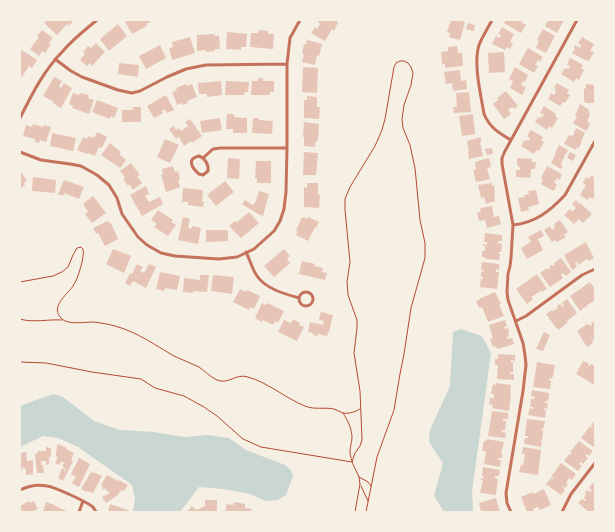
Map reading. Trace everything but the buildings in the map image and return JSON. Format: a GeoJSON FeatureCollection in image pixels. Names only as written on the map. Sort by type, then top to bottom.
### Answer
{"type":"FeatureCollection","features":[{"type":"Feature","properties":{"kind":"street"},"geometry":{"type":"LineString","coordinates":[[20,118],[42,78],[55,59],[80,34],[97,20]]}},
{"type":"Feature","properties":{"kind":"street"},"geometry":{"type":"LineString","coordinates":[[20,152],[41,160],[81,166],[97,175],[109,185],[117,198],[122,214],[138,237],[161,253],[175,256],[219,259],[237,257],[254,249],[274,231],[280,221],[284,209],[287,148],[287,64],[290,38],[300,20]]}},
{"type":"Feature","properties":{"kind":"street"},"geometry":{"type":"LineString","coordinates":[[492,20],[479,44],[476,64],[477,71],[484,114],[487,121],[497,132],[511,140]]}},
{"type":"Feature","properties":{"kind":"street"},"geometry":{"type":"LineString","coordinates":[[511,512],[507,503],[506,494],[526,365],[523,343],[508,300],[507,292],[513,225],[502,158],[577,20]]}},
{"type":"Feature","properties":{"kind":"street"},"geometry":{"type":"LineString","coordinates":[[55,59],[82,77],[118,90],[132,93],[140,91],[186,69],[206,65],[287,64]]}},
{"type":"Feature","properties":{"kind":"street"},"geometry":{"type":"LineString","coordinates":[[513,225],[530,222],[540,217],[565,195],[595,140]]}},
{"type":"Feature","properties":{"kind":"street"},"geometry":{"type":"LineString","coordinates":[[203,158],[213,149],[221,148],[287,148]]}},
{"type":"Feature","properties":{"kind":"street"},"geometry":{"type":"LineString","coordinates":[[199,156],[203,158],[208,164],[209,169],[205,174],[201,175],[197,173],[191,164],[192,159],[194,158],[199,156]]}},
{"type":"Feature","properties":{"kind":"street"},"geometry":{"type":"LineString","coordinates":[[246,252],[258,277],[264,284],[299,298]]}},
{"type":"Feature","properties":{"kind":"street"},"geometry":{"type":"LineString","coordinates":[[516,321],[526,316],[582,275],[595,269]]}},
{"type":"Feature","properties":{"kind":"street"},"geometry":{"type":"LineString","coordinates":[[303,292],[308,292],[312,296],[313,301],[309,305],[304,306],[300,303],[299,298],[303,292]]}},
{"type":"Feature","properties":{"kind":"street"},"geometry":{"type":"LineString","coordinates":[[562,512],[571,494],[595,463]]}},
{"type":"Feature","properties":{"kind":"street"},"geometry":{"type":"LineString","coordinates":[[20,490],[36,485],[48,486],[83,501],[92,507],[96,512]]}},
{"type":"Feature","properties":{"kind":"street"},"geometry":{"type":"LineString","coordinates":[[79,512],[83,501]]}},
{"type":"Feature","properties":{"kind":"path"},"geometry":{"type":"LineString","coordinates":[[352,462],[354,453],[360,446],[362,440],[360,391],[354,353],[357,320],[348,295],[350,262],[345,210],[346,198],[350,187],[375,146],[382,130],[387,112],[394,67],[396,63],[404,61],[408,63],[413,73],[411,85],[404,105],[402,119],[403,128],[410,145],[415,168],[420,220],[425,243],[424,258],[411,308],[394,410],[377,457],[366,512]]}},
{"type":"Feature","properties":{"kind":"path"},"geometry":{"type":"LineString","coordinates":[[20,282],[53,276],[62,272],[68,267],[77,248],[81,247],[85,253],[78,278],[58,306],[58,313],[62,320]]}},
{"type":"Feature","properties":{"kind":"path"},"geometry":{"type":"LineString","coordinates":[[20,318],[33,321],[50,319],[71,322],[94,322],[123,328],[138,334],[216,379],[228,381],[242,375],[249,377],[306,407],[314,409],[334,409],[343,413],[354,412],[361,409]]}},
{"type":"Feature","properties":{"kind":"path"},"geometry":{"type":"LineString","coordinates":[[20,362],[46,363],[92,372],[141,378],[155,388],[184,396],[204,407],[250,443],[261,447],[352,462]]}},
{"type":"Feature","properties":{"kind":"path"},"geometry":{"type":"LineString","coordinates":[[343,413],[351,430],[352,438],[349,455],[360,477],[355,512]]}},
{"type":"Feature","properties":{"kind":"path"},"geometry":{"type":"LineString","coordinates":[[360,477],[371,486]]}},
{"type":"Feature","properties":{"kind":"path"},"geometry":{"type":"LineString","coordinates":[[360,484],[368,502]]}},
{"type":"Feature","properties":{"kind":"shaded area"},"geometry":{"type":"Polygon","coordinates":[[[461,329],[482,336],[491,353],[472,492],[473,512],[444,512],[434,496],[443,463],[429,442],[430,430],[450,386],[453,332],[461,329]]]}},
{"type":"Feature","properties":{"kind":"shaded area"},"geometry":{"type":"Polygon","coordinates":[[[53,394],[63,397],[94,421],[120,430],[154,432],[184,437],[208,435],[229,438],[246,450],[285,465],[291,470],[293,476],[286,495],[277,500],[266,501],[250,494],[223,489],[199,487],[180,512],[133,512],[135,498],[132,485],[78,447],[58,438],[43,436],[20,447],[20,406],[53,394]]]}}]}
